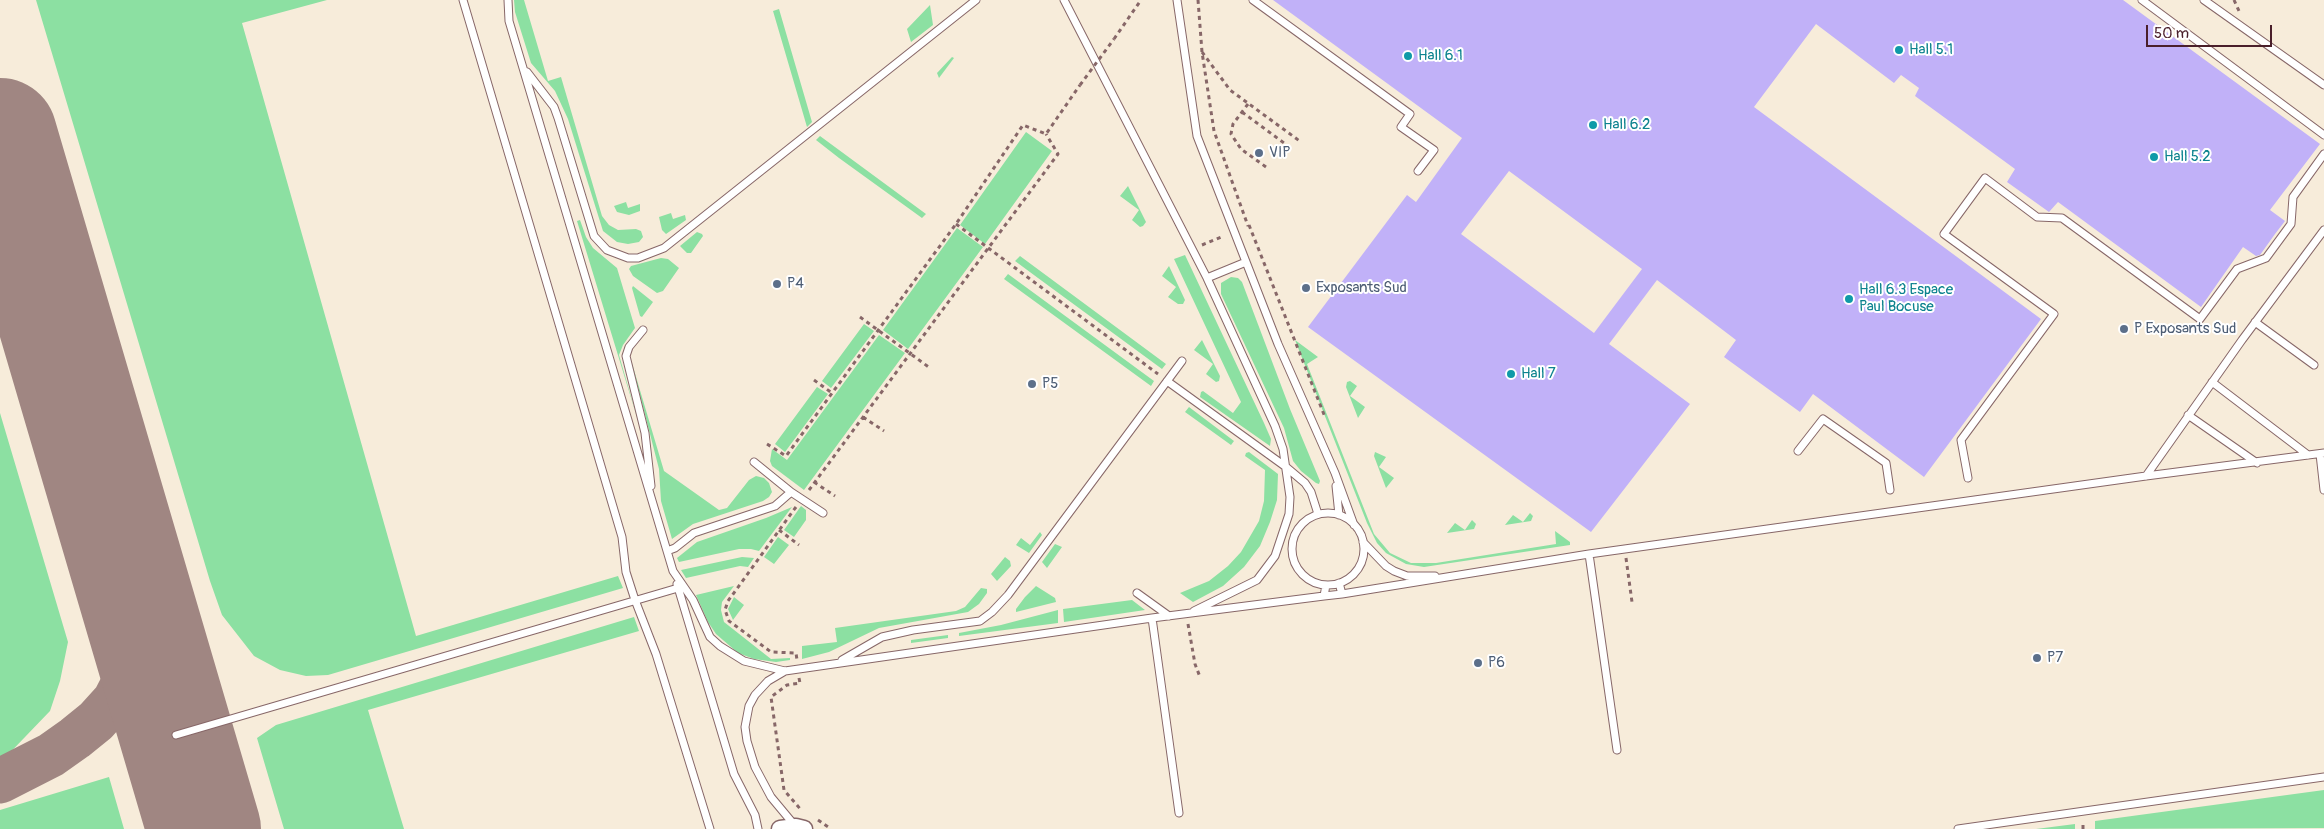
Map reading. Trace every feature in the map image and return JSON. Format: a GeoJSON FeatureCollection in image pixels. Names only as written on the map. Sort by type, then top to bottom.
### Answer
{"type":"FeatureCollection","features":[{"type":"Feature","properties":{"kind":"lane"},"geometry":{"type":"LineString","coordinates":[[463,0],[622,538],[626,572],[656,654],[710,829]]}},
{"type":"Feature","properties":{"kind":"lane"},"geometry":{"type":"LineString","coordinates":[[508,0],[509,21],[652,504],[734,774],[755,815],[758,829]]}},
{"type":"Feature","properties":{"kind":"lane"},"geometry":{"type":"LineString","coordinates":[[524,67],[556,113],[598,242],[607,250],[617,255],[638,258],[664,248],[976,0]]}},
{"type":"Feature","properties":{"kind":"lane"},"geometry":{"type":"LineString","coordinates":[[1064,0],[1207,278],[1275,426],[1286,467],[1290,497],[1288,514],[1275,556],[1257,580],[1187,614]]}},
{"type":"Feature","properties":{"kind":"lane"},"geometry":{"type":"LineString","coordinates":[[1177,0],[1197,136],[1278,344],[1335,473],[1354,525],[1363,542],[1386,566],[1407,576],[1423,577],[1470,573]]}},
{"type":"Feature","properties":{"kind":"lane"},"geometry":{"type":"LineString","coordinates":[[1253,0],[1410,114],[1401,127],[1434,150],[1418,171]]}},
{"type":"Feature","properties":{"kind":"lane"},"geometry":{"type":"LineString","coordinates":[[2142,0],[2324,135]]}},
{"type":"Feature","properties":{"kind":"lane"},"geometry":{"type":"LineString","coordinates":[[2204,0],[2324,85]]}},
{"type":"Feature","properties":{"kind":"lane"},"geometry":{"type":"LineString","coordinates":[[1968,478],[1961,440],[2054,314],[1944,234],[1985,178],[2037,217],[2062,218],[2200,320],[2237,269],[2266,258],[2291,224],[2293,197],[2324,154]]}},
{"type":"Feature","properties":{"kind":"lane"},"geometry":{"type":"LineString","coordinates":[[2146,476],[2255,322],[2324,230]]}},
{"type":"Feature","properties":{"kind":"lane"},"geometry":{"type":"LineString","coordinates":[[1207,278],[1246,262]]}},
{"type":"Feature","properties":{"kind":"lane"},"geometry":{"type":"LineString","coordinates":[[2255,322],[2314,365]]}},
{"type":"Feature","properties":{"kind":"lane"},"geometry":{"type":"LineString","coordinates":[[643,330],[629,347],[626,356],[645,432],[652,504]]}},
{"type":"Feature","properties":{"kind":"lane"},"geometry":{"type":"LineString","coordinates":[[838,662],[882,637],[913,630],[980,621],[992,612],[1008,595],[1182,361]]}},
{"type":"Feature","properties":{"kind":"lane"},"geometry":{"type":"LineString","coordinates":[[1167,381],[1286,467],[1305,483],[1311,492],[1318,514]]}},
{"type":"Feature","properties":{"kind":"lane"},"geometry":{"type":"LineString","coordinates":[[2212,382],[2308,455]]}},
{"type":"Feature","properties":{"kind":"lane"},"geometry":{"type":"LineString","coordinates":[[2188,415],[2257,463]]}},
{"type":"Feature","properties":{"kind":"lane"},"geometry":{"type":"LineString","coordinates":[[1798,451],[1823,419],[1886,463],[1890,490]]}},
{"type":"Feature","properties":{"kind":"lane"},"geometry":{"type":"LineString","coordinates":[[793,828],[770,797],[756,767],[747,741],[745,727],[749,706],[755,695],[768,681],[785,671],[1152,618],[1342,594],[1589,554],[2322,453],[2324,490]]}},
{"type":"Feature","properties":{"kind":"lane"},"geometry":{"type":"LineString","coordinates":[[754,462],[801,500],[823,512]]}},
{"type":"Feature","properties":{"kind":"lane"},"geometry":{"type":"LineString","coordinates":[[1335,473],[1339,514]]}},
{"type":"Feature","properties":{"kind":"lane"},"geometry":{"type":"LineString","coordinates":[[667,552],[676,548],[694,533],[775,506],[791,492]]}},
{"type":"Feature","properties":{"kind":"lane"},"geometry":{"type":"LineString","coordinates":[[1354,525],[1339,514],[1318,514],[1308,519],[1300,526],[1291,547],[1292,558],[1301,573],[1314,583],[1326,585],[1339,583],[1348,579],[1359,567],[1364,552],[1363,542]]}},
{"type":"Feature","properties":{"kind":"lane"},"geometry":{"type":"LineString","coordinates":[[1589,554],[1617,750]]}},
{"type":"Feature","properties":{"kind":"lane"},"geometry":{"type":"LineString","coordinates":[[673,571],[693,600],[710,637],[720,646],[744,661],[785,671]]}},
{"type":"Feature","properties":{"kind":"lane"},"geometry":{"type":"LineString","coordinates":[[1339,583],[1342,594]]}},
{"type":"Feature","properties":{"kind":"lane"},"geometry":{"type":"LineString","coordinates":[[1324,596],[1326,585]]}},
{"type":"Feature","properties":{"kind":"lane"},"geometry":{"type":"LineString","coordinates":[[176,735],[678,588]]}},
{"type":"Feature","properties":{"kind":"lane"},"geometry":{"type":"LineString","coordinates":[[1137,593],[1169,616]]}},
{"type":"Feature","properties":{"kind":"lane"},"geometry":{"type":"LineString","coordinates":[[1152,618],[1179,813]]}},
{"type":"Feature","properties":{"kind":"lane"},"geometry":{"type":"LineString","coordinates":[[1958,829],[2324,777]]}},
{"type":"Feature","properties":{"kind":"path"},"geometry":{"type":"LineString","coordinates":[[1046,134],[1140,0]]}},
{"type":"Feature","properties":{"kind":"path"},"geometry":{"type":"LineString","coordinates":[[1202,52],[1230,90],[1301,142]]}},
{"type":"Feature","properties":{"kind":"path"},"geometry":{"type":"LineString","coordinates":[[1248,104],[1233,124],[1231,134],[1241,149],[1266,167]]}},
{"type":"Feature","properties":{"kind":"path"},"geometry":{"type":"LineString","coordinates":[[1242,112],[1284,143]]}},
{"type":"Feature","properties":{"kind":"path"},"geometry":{"type":"LineString","coordinates":[[767,444],[786,456],[956,224],[1023,125],[1046,134],[1058,154],[779,530],[799,545]]}},
{"type":"Feature","properties":{"kind":"path"},"geometry":{"type":"LineString","coordinates":[[956,224],[1167,381]]}},
{"type":"Feature","properties":{"kind":"path"},"geometry":{"type":"LineString","coordinates":[[1249,225],[1327,423]]}},
{"type":"Feature","properties":{"kind":"path"},"geometry":{"type":"LineString","coordinates":[[860,317],[930,368]]}},
{"type":"Feature","properties":{"kind":"path"},"geometry":{"type":"LineString","coordinates":[[814,380],[832,393]]}},
{"type":"Feature","properties":{"kind":"path"},"geometry":{"type":"LineString","coordinates":[[863,416],[884,430]]}},
{"type":"Feature","properties":{"kind":"path"},"geometry":{"type":"LineString","coordinates":[[814,482],[835,496]]}},
{"type":"Feature","properties":{"kind":"path"},"geometry":{"type":"LineString","coordinates":[[1625,549],[1632,602]]}},
{"type":"Feature","properties":{"kind":"path"},"geometry":{"type":"LineString","coordinates":[[1187,614],[1195,664],[1200,677]]}},
{"type":"Feature","properties":{"kind":"green space"},"geometry":{"type":"Polygon","coordinates":[[[36,0],[327,0],[242,23],[416,636],[618,576],[623,588],[328,675],[306,676],[280,670],[254,656],[222,615],[210,581],[36,0]]]}},
{"type":"Feature","properties":{"kind":"green space"},"geometry":{"type":"Polygon","coordinates":[[[514,0],[524,0],[548,81],[561,77],[602,216],[609,225],[618,230],[636,229],[641,231],[643,237],[639,242],[628,244],[617,242],[603,231],[568,119],[555,91],[531,63],[515,12],[514,0]]]}},
{"type":"Feature","properties":{"kind":"green space"},"geometry":{"type":"Polygon","coordinates":[[[930,5],[933,25],[911,42],[907,29],[930,5]]]}},
{"type":"Feature","properties":{"kind":"green space"},"geometry":{"type":"Polygon","coordinates":[[[779,9],[812,122],[807,127],[773,11],[779,9]]]}},
{"type":"Feature","properties":{"kind":"green space"},"geometry":{"type":"Polygon","coordinates":[[[952,57],[954,58],[939,78],[937,73],[952,57]]]}},
{"type":"Feature","properties":{"kind":"green space"},"geometry":{"type":"Polygon","coordinates":[[[1026,132],[1052,151],[985,244],[960,225],[1026,132]]]}},
{"type":"Feature","properties":{"kind":"green space"},"geometry":{"type":"Polygon","coordinates":[[[820,136],[926,214],[922,218],[839,158],[816,140],[820,136]]]}},
{"type":"Feature","properties":{"kind":"green space"},"geometry":{"type":"Polygon","coordinates":[[[1128,186],[1146,222],[1140,227],[1132,220],[1139,210],[1120,196],[1128,186]]]}},
{"type":"Feature","properties":{"kind":"green space"},"geometry":{"type":"Polygon","coordinates":[[[626,202],[628,208],[640,204],[640,211],[629,215],[617,212],[614,206],[626,202]]]}},
{"type":"Feature","properties":{"kind":"green space"},"geometry":{"type":"Polygon","coordinates":[[[671,213],[673,219],[685,215],[686,220],[666,234],[662,230],[659,217],[671,213]]]}},
{"type":"Feature","properties":{"kind":"green space"},"geometry":{"type":"Polygon","coordinates":[[[580,220],[586,237],[593,248],[617,268],[635,328],[623,345],[619,355],[639,424],[577,221],[580,220]]]}},
{"type":"Feature","properties":{"kind":"green space"},"geometry":{"type":"Polygon","coordinates":[[[957,228],[983,247],[908,349],[883,330],[957,228]]]}},
{"type":"Feature","properties":{"kind":"green space"},"geometry":{"type":"Polygon","coordinates":[[[697,232],[703,236],[691,253],[687,253],[680,246],[697,232]]]}},
{"type":"Feature","properties":{"kind":"green space"},"geometry":{"type":"Polygon","coordinates":[[[1185,255],[1264,423],[1271,439],[1270,446],[1200,397],[1203,391],[1233,413],[1241,402],[1174,259],[1185,255]]]}},
{"type":"Feature","properties":{"kind":"green space"},"geometry":{"type":"Polygon","coordinates":[[[1020,256],[1166,364],[1162,369],[1015,261],[1020,256]]]}},
{"type":"Feature","properties":{"kind":"green space"},"geometry":{"type":"Polygon","coordinates":[[[661,258],[668,259],[679,268],[663,291],[657,293],[633,276],[629,269],[631,266],[661,258]]]}},
{"type":"Feature","properties":{"kind":"green space"},"geometry":{"type":"Polygon","coordinates":[[[1169,266],[1185,300],[1183,304],[1178,304],[1168,297],[1176,287],[1162,276],[1169,266]]]}},
{"type":"Feature","properties":{"kind":"green space"},"geometry":{"type":"Polygon","coordinates":[[[1008,274],[1154,381],[1151,386],[1004,279],[1008,274]]]}},
{"type":"Feature","properties":{"kind":"green space"},"geometry":{"type":"Polygon","coordinates":[[[1231,277],[1238,278],[1242,282],[1290,409],[1320,481],[1319,484],[1301,471],[1293,461],[1284,428],[1221,294],[1221,283],[1231,277]]]}},
{"type":"Feature","properties":{"kind":"green space"},"geometry":{"type":"Polygon","coordinates":[[[633,286],[653,302],[642,317],[640,316],[633,286]]]}},
{"type":"Feature","properties":{"kind":"green space"},"geometry":{"type":"Polygon","coordinates":[[[864,324],[874,331],[831,388],[822,381],[864,324]]]}},
{"type":"Feature","properties":{"kind":"green space"},"geometry":{"type":"Polygon","coordinates":[[[879,335],[905,353],[804,490],[772,466],[770,461],[772,449],[787,460],[879,335]]]}},
{"type":"Feature","properties":{"kind":"green space"},"geometry":{"type":"Polygon","coordinates":[[[1202,340],[1220,376],[1219,381],[1216,382],[1206,374],[1213,364],[1194,350],[1202,340]]]}},
{"type":"Feature","properties":{"kind":"green space"},"geometry":{"type":"Polygon","coordinates":[[[1295,340],[1318,357],[1307,364],[1374,534],[1390,553],[1411,563],[1436,563],[1556,544],[1555,531],[1570,542],[1570,545],[1424,567],[1406,564],[1386,553],[1377,543],[1367,523],[1295,340]]]}},
{"type":"Feature","properties":{"kind":"green space"},"geometry":{"type":"Polygon","coordinates":[[[631,360],[664,471],[719,510],[727,508],[749,480],[756,476],[764,478],[769,483],[772,492],[769,497],[763,501],[693,524],[672,539],[661,501],[659,469],[631,360]]]}},
{"type":"Feature","properties":{"kind":"green space"},"geometry":{"type":"Polygon","coordinates":[[[1350,381],[1357,386],[1350,396],[1365,407],[1358,418],[1346,387],[1347,382],[1350,381]]]}},
{"type":"Feature","properties":{"kind":"green space"},"geometry":{"type":"Polygon","coordinates":[[[817,387],[828,394],[785,452],[775,444],[817,387]]]}},
{"type":"Feature","properties":{"kind":"green space"},"geometry":{"type":"Polygon","coordinates":[[[1189,407],[1234,441],[1231,445],[1185,412],[1189,407]]]}},
{"type":"Feature","properties":{"kind":"green space"},"geometry":{"type":"Polygon","coordinates":[[[0,413],[68,642],[60,681],[50,711],[0,763],[0,413]]]}},
{"type":"Feature","properties":{"kind":"green space"},"geometry":{"type":"Polygon","coordinates":[[[1249,452],[1278,474],[1277,500],[1270,522],[1260,546],[1244,567],[1223,586],[1193,602],[1180,593],[1209,581],[1228,566],[1241,552],[1259,521],[1264,501],[1265,470],[1245,456],[1249,452]]]}},
{"type":"Feature","properties":{"kind":"green space"},"geometry":{"type":"Polygon","coordinates":[[[1375,452],[1386,457],[1379,467],[1394,478],[1386,488],[1374,456],[1375,452]]]}},
{"type":"Feature","properties":{"kind":"green space"},"geometry":{"type":"Polygon","coordinates":[[[801,506],[806,510],[806,520],[794,537],[784,530],[801,506]]]}},
{"type":"Feature","properties":{"kind":"green space"},"geometry":{"type":"Polygon","coordinates":[[[792,507],[759,551],[739,549],[679,562],[677,558],[697,542],[792,507]]]}},
{"type":"Feature","properties":{"kind":"green space"},"geometry":{"type":"Polygon","coordinates":[[[1530,513],[1533,516],[1531,521],[1505,525],[1513,515],[1523,522],[1530,513]]]}},
{"type":"Feature","properties":{"kind":"green space"},"geometry":{"type":"Polygon","coordinates":[[[1472,520],[1476,524],[1474,529],[1447,533],[1455,523],[1465,530],[1472,520]]]}},
{"type":"Feature","properties":{"kind":"green space"},"geometry":{"type":"Polygon","coordinates":[[[1040,532],[1042,535],[1029,553],[1016,545],[1021,538],[1030,545],[1040,532]]]}},
{"type":"Feature","properties":{"kind":"green space"},"geometry":{"type":"Polygon","coordinates":[[[778,537],[789,545],[774,564],[764,557],[778,537]]]}},
{"type":"Feature","properties":{"kind":"green space"},"geometry":{"type":"Polygon","coordinates":[[[1055,544],[1062,547],[1047,568],[1042,562],[1055,544]]]}},
{"type":"Feature","properties":{"kind":"green space"},"geometry":{"type":"Polygon","coordinates":[[[742,557],[754,558],[748,567],[740,566],[686,578],[681,570],[742,557]]]}},
{"type":"Feature","properties":{"kind":"green space"},"geometry":{"type":"Polygon","coordinates":[[[1005,557],[1010,561],[1011,566],[997,581],[991,574],[1005,557]]]}},
{"type":"Feature","properties":{"kind":"green space"},"geometry":{"type":"Polygon","coordinates":[[[734,586],[722,602],[721,610],[724,622],[771,659],[790,658],[790,660],[776,662],[754,659],[738,653],[716,634],[708,622],[696,595],[734,586]]]}},
{"type":"Feature","properties":{"kind":"green space"},"geometry":{"type":"Polygon","coordinates":[[[1036,586],[1055,598],[1056,602],[1016,612],[1016,609],[1025,597],[1036,586]]]}},
{"type":"Feature","properties":{"kind":"green space"},"geometry":{"type":"Polygon","coordinates":[[[981,588],[987,589],[987,593],[979,604],[968,612],[879,628],[829,652],[802,659],[802,646],[837,642],[835,628],[956,611],[965,607],[981,588]]]}},
{"type":"Feature","properties":{"kind":"green space"},"geometry":{"type":"Polygon","coordinates":[[[734,597],[744,605],[733,620],[728,609],[734,597]]]}},
{"type":"Feature","properties":{"kind":"green space"},"geometry":{"type":"Polygon","coordinates":[[[1132,600],[1145,610],[1064,622],[1063,609],[1132,600]]]}},
{"type":"Feature","properties":{"kind":"green space"},"geometry":{"type":"Polygon","coordinates":[[[1058,610],[1058,623],[959,636],[959,633],[1001,625],[1058,610]]]}},
{"type":"Feature","properties":{"kind":"green space"},"geometry":{"type":"Polygon","coordinates":[[[634,617],[639,631],[368,710],[404,829],[284,829],[257,738],[276,725],[634,617]]]}},
{"type":"Feature","properties":{"kind":"green space"},"geometry":{"type":"Polygon","coordinates":[[[948,635],[948,638],[911,643],[911,640],[948,635]]]}},
{"type":"Feature","properties":{"kind":"green space"},"geometry":{"type":"Polygon","coordinates":[[[109,777],[124,829],[0,829],[0,810],[109,777]]]}},
{"type":"Feature","properties":{"kind":"green space"},"geometry":{"type":"Polygon","coordinates":[[[2324,790],[2324,828],[2095,829],[2095,821],[2324,790]]]}},
{"type":"Feature","properties":{"kind":"green space"},"geometry":{"type":"Polygon","coordinates":[[[2075,824],[2075,829],[2036,829],[2075,824]]]}},
{"type":"Feature","properties":{"kind":"building"},"geometry":{"type":"Polygon","coordinates":[[[1273,0],[2123,0],[2320,144],[2270,210],[2285,221],[2260,255],[2256,256],[2243,247],[2201,307],[2058,202],[2049,212],[2007,182],[2015,169],[1915,96],[1919,88],[1901,75],[1894,83],[1816,24],[1754,107],[2041,319],[1924,477],[1813,394],[1800,412],[1724,357],[1736,340],[1657,280],[1609,344],[1690,404],[1591,532],[1308,327],[1407,195],[1416,202],[1462,138],[1273,0]],[[1509,171],[1461,234],[1594,333],[1642,269],[1509,171]]]}},
{"type":"Feature","properties":{"kind":"taxiway"},"geometry":{"type":"LineString","coordinates":[[0,781],[51,755],[96,721],[115,700],[128,675],[142,618]]}},
{"type":"Feature","properties":{"kind":"runway"},"geometry":{"type":"LineString","coordinates":[[0,135],[204,829]]}},
{"type":"Feature","properties":{"kind":"place","name":"Hall 5.1"},"geometry":{"type":"Point","coordinates":[1899,50]}},
{"type":"Feature","properties":{"kind":"place","name":"Hall 6.1"},"geometry":{"type":"Point","coordinates":[1408,56]}},
{"type":"Feature","properties":{"kind":"place","name":"Hall 6.2"},"geometry":{"type":"Point","coordinates":[1593,125]}},
{"type":"Feature","properties":{"kind":"place","name":"VIP"},"geometry":{"type":"Point","coordinates":[1259,153]}},
{"type":"Feature","properties":{"kind":"place","name":"Hall 5.2"},"geometry":{"type":"Point","coordinates":[2154,157]}},
{"type":"Feature","properties":{"kind":"place","name":"P4"},"geometry":{"type":"Point","coordinates":[777,284]}},
{"type":"Feature","properties":{"kind":"place","name":"Exposants Sud"},"geometry":{"type":"Point","coordinates":[1306,288]}},
{"type":"Feature","properties":{"kind":"place","name":"Hall 6.3 Espace Paul Bocuse"},"geometry":{"type":"Point","coordinates":[1849,299]}},
{"type":"Feature","properties":{"kind":"place","name":"P Exposants Sud"},"geometry":{"type":"Point","coordinates":[2124,329]}},
{"type":"Feature","properties":{"kind":"place","name":"Hall 7"},"geometry":{"type":"Point","coordinates":[1511,374]}},
{"type":"Feature","properties":{"kind":"place","name":"P5"},"geometry":{"type":"Point","coordinates":[1032,384]}},
{"type":"Feature","properties":{"kind":"place","name":"P7"},"geometry":{"type":"Point","coordinates":[2037,658]}},
{"type":"Feature","properties":{"kind":"place","name":"P6"},"geometry":{"type":"Point","coordinates":[1478,663]}}]}
